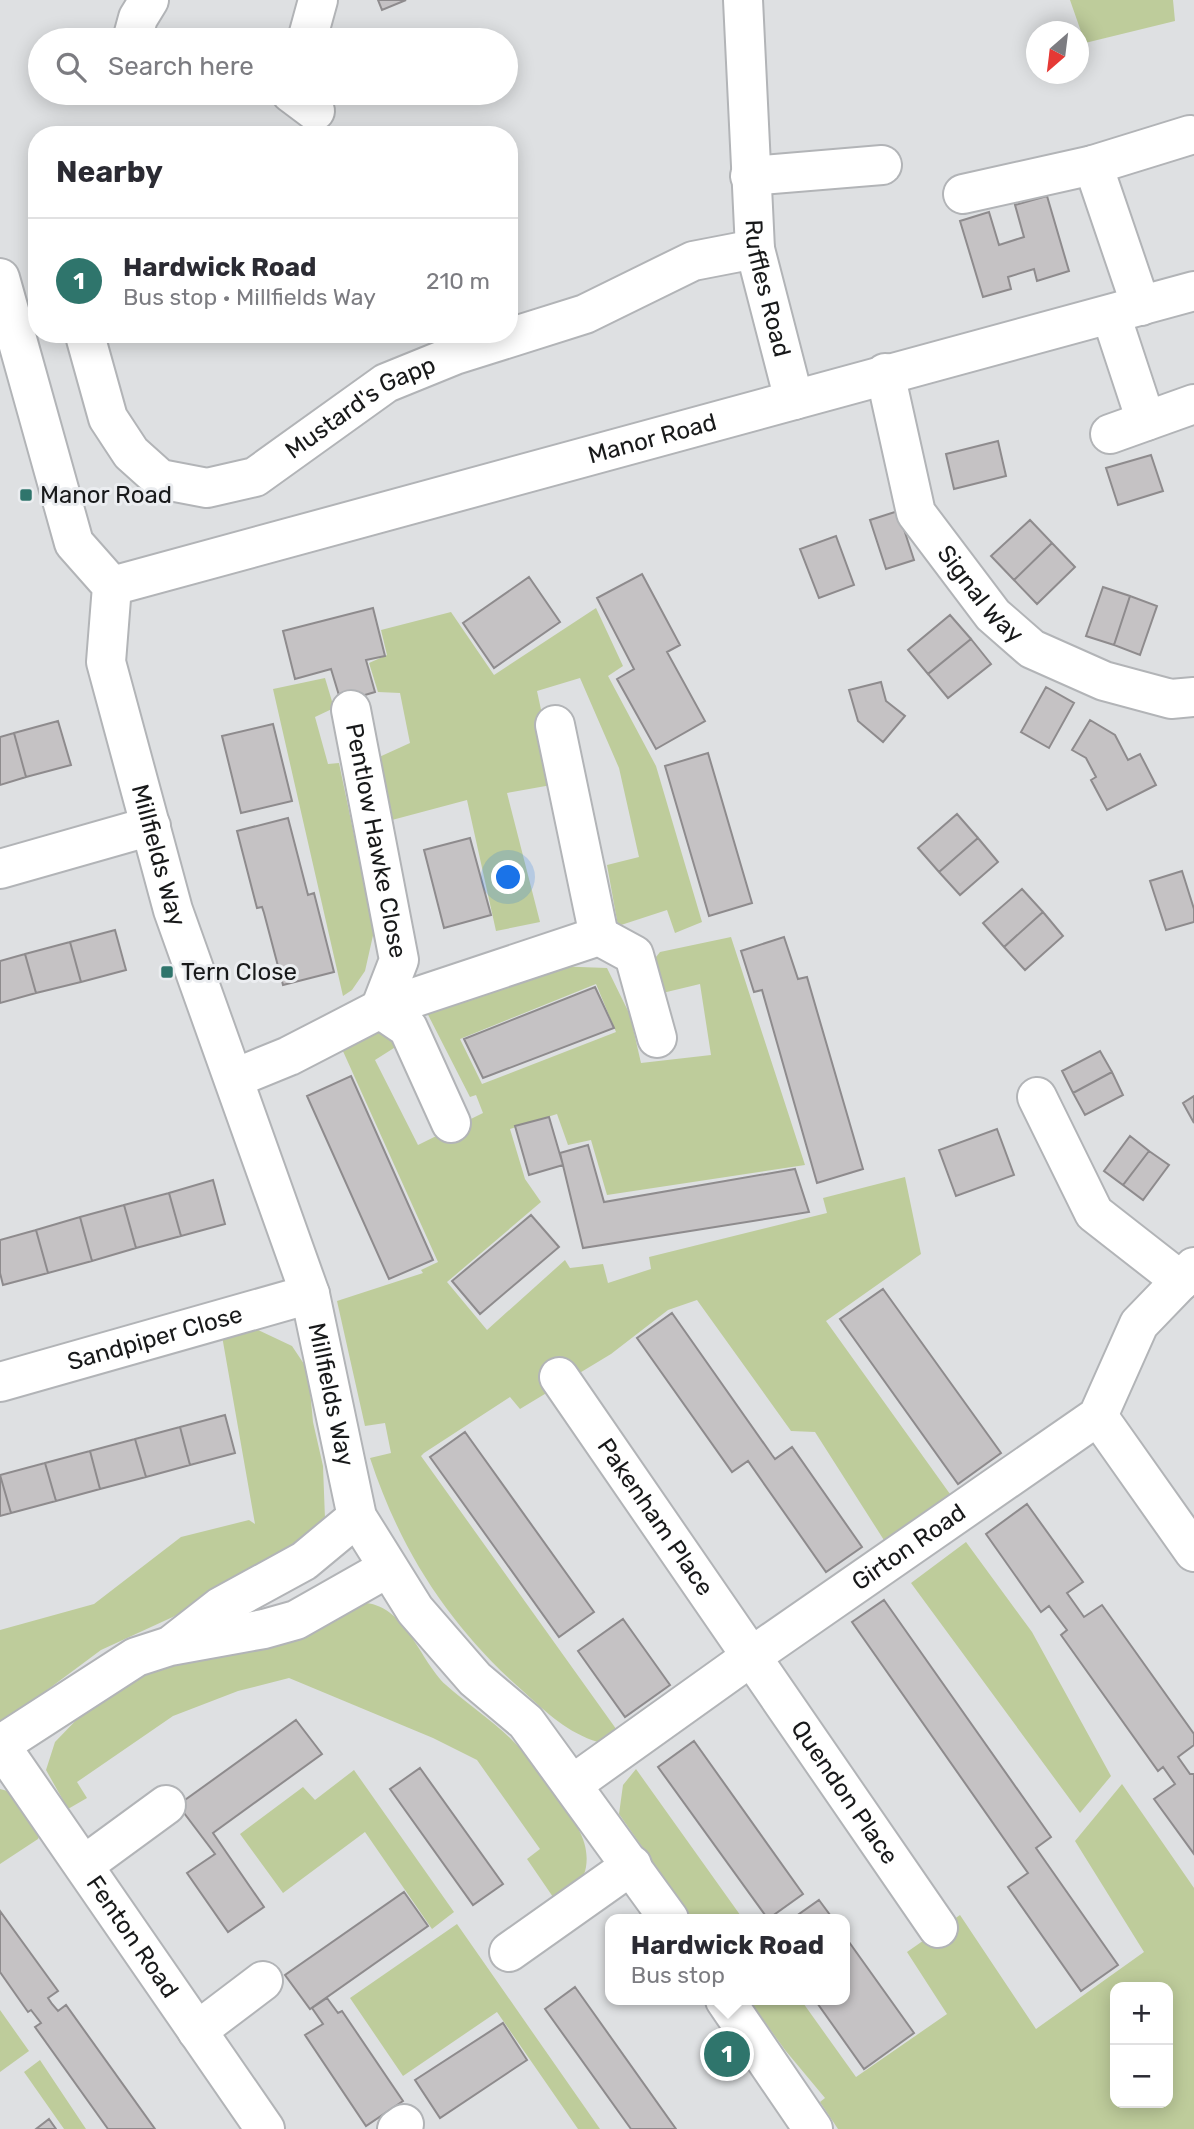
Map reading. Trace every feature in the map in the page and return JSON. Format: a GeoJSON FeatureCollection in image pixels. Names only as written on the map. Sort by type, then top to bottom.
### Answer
{"type":"FeatureCollection","features":[{"type":"Feature","properties":{"kind":"street"},"geometry":{"type":"LineString","coordinates":[[135,28],[149,0]]}},
{"type":"Feature","properties":{"kind":"street","name":"Ruffles Road"},"geometry":{"type":"LineString","coordinates":[[743,0],[755,249],[794,400]]}},
{"type":"Feature","properties":{"kind":"street"},"geometry":{"type":"LineString","coordinates":[[311,28],[319,1]]}},
{"type":"Feature","properties":{"kind":"street"},"geometry":{"type":"LineString","coordinates":[[963,194],[1093,165],[1190,135]]}},
{"type":"Feature","properties":{"kind":"street"},"geometry":{"type":"LineString","coordinates":[[750,176],[881,165]]}},
{"type":"Feature","properties":{"kind":"street"},"geometry":{"type":"LineString","coordinates":[[1093,165],[1126,310],[1146,421]]}},
{"type":"Feature","properties":{"kind":"street","name":"Mustard's Gapp"},"geometry":{"type":"LineString","coordinates":[[518,335],[585,314],[693,261],[755,249]]}},
{"type":"Feature","properties":{"kind":"street"},"geometry":{"type":"LineString","coordinates":[[0,278],[9,352],[74,542],[111,586]]}},
{"type":"Feature","properties":{"kind":"street","name":"Manor Road"},"geometry":{"type":"LineString","coordinates":[[111,586],[1194,291]]}},
{"type":"Feature","properties":{"kind":"street","name":"Mustard's Gapp"},"geometry":{"type":"LineString","coordinates":[[87,343],[108,418],[131,453],[160,480],[206,488],[256,477],[386,383],[494,343]]}},
{"type":"Feature","properties":{"kind":"street","name":"Signal Way"},"geometry":{"type":"LineString","coordinates":[[886,373],[916,513],[993,615],[1032,649],[1104,681],[1171,699],[1194,697]]}},
{"type":"Feature","properties":{"kind":"street"},"geometry":{"type":"LineString","coordinates":[[1110,434],[1194,404]]}},
{"type":"Feature","properties":{"kind":"street","name":"Millfields Way"},"geometry":{"type":"LineString","coordinates":[[111,586],[106,662],[173,910],[235,1077],[310,1294],[357,1517],[386,1569],[440,1640],[475,1679],[526,1722],[666,1914]]}},
{"type":"Feature","properties":{"kind":"street","name":"Pentlow Hawke Close"},"geometry":{"type":"LineString","coordinates":[[351,710],[399,960],[380,1009]]}},
{"type":"Feature","properties":{"kind":"street"},"geometry":{"type":"LineString","coordinates":[[555,725],[599,936]]}},
{"type":"Feature","properties":{"kind":"street"},"geometry":{"type":"LineString","coordinates":[[0,869],[150,826]]}},
{"type":"Feature","properties":{"kind":"street"},"geometry":{"type":"LineString","coordinates":[[235,1077],[289,1056],[380,1009],[599,936],[634,955],[657,1038]]}},
{"type":"Feature","properties":{"kind":"street"},"geometry":{"type":"LineString","coordinates":[[380,1009],[408,1028],[451,1123]]}},
{"type":"Feature","properties":{"kind":"street"},"geometry":{"type":"LineString","coordinates":[[1037,1097],[1094,1213],[1187,1274],[1139,1324],[1098,1416],[1194,1552]]}},
{"type":"Feature","properties":{"kind":"street","name":"Sandpiper Close"},"geometry":{"type":"LineString","coordinates":[[0,1382],[310,1294]]}},
{"type":"Feature","properties":{"kind":"street","name":"Pakenham Place"},"geometry":{"type":"LineString","coordinates":[[559,1377],[752,1656]]}},
{"type":"Feature","properties":{"kind":"street","name":"Girton Road"},"geometry":{"type":"LineString","coordinates":[[573,1784],[1098,1416]]}},
{"type":"Feature","properties":{"kind":"street"},"geometry":{"type":"LineString","coordinates":[[170,1646],[220,1607],[304,1561],[357,1517]]}},
{"type":"Feature","properties":{"kind":"street"},"geometry":{"type":"LineString","coordinates":[[0,1745],[136,1657],[170,1646],[264,1629],[296,1620],[386,1569]]}},
{"type":"Feature","properties":{"kind":"street","name":"Quendon Place"},"geometry":{"type":"LineString","coordinates":[[752,1656],[938,1928]]}},
{"type":"Feature","properties":{"kind":"street","name":"Fenton Road"},"geometry":{"type":"LineString","coordinates":[[0,1745],[265,2129]]}},
{"type":"Feature","properties":{"kind":"street"},"geometry":{"type":"LineString","coordinates":[[84,1866],[166,1805]]}},
{"type":"Feature","properties":{"kind":"street"},"geometry":{"type":"LineString","coordinates":[[509,1952],[632,1866]]}},
{"type":"Feature","properties":{"kind":"street"},"geometry":{"type":"LineString","coordinates":[[197,2031],[263,1982]]}},
{"type":"Feature","properties":{"kind":"street"},"geometry":{"type":"LineString","coordinates":[[728,2005],[813,2129]]}},
{"type":"Feature","properties":{"kind":"green space"},"geometry":{"type":"Polygon","coordinates":[[[1070,0],[1173,0],[1175,21],[1089,42],[1089,21],[1077,21],[1070,0]]]}},
{"type":"Feature","properties":{"kind":"green space"},"geometry":{"type":"Polygon","coordinates":[[[596,608],[623,666],[608,676],[656,766],[702,922],[675,933],[667,910],[618,926],[607,865],[639,857],[619,768],[580,678],[537,691],[557,784],[507,793],[540,922],[496,931],[467,800],[392,820],[377,758],[410,743],[400,693],[378,692],[369,663],[387,655],[381,630],[451,612],[494,675],[596,608]]]}},
{"type":"Feature","properties":{"kind":"green space"},"geometry":{"type":"Polygon","coordinates":[[[325,678],[334,708],[315,717],[328,764],[339,763],[374,931],[365,971],[352,990],[343,996],[273,689],[325,678]]]}},
{"type":"Feature","properties":{"kind":"green space"},"geometry":{"type":"Polygon","coordinates":[[[731,937],[805,1165],[607,1195],[591,1140],[568,1145],[557,1114],[510,1129],[525,1179],[541,1202],[447,1282],[487,1330],[565,1260],[570,1268],[603,1264],[608,1283],[651,1269],[649,1257],[827,1213],[823,1198],[905,1177],[921,1254],[826,1321],[955,1501],[889,1548],[815,1432],[791,1431],[697,1300],[668,1310],[611,1354],[520,1409],[510,1397],[424,1453],[421,1456],[619,1733],[598,1742],[567,1728],[550,1715],[497,1667],[473,1641],[431,1586],[382,1492],[370,1458],[391,1453],[385,1423],[365,1426],[337,1301],[423,1273],[421,1270],[438,1262],[342,1049],[385,1025],[405,1041],[375,1060],[418,1145],[483,1113],[476,1095],[470,1097],[421,1001],[553,966],[607,968],[630,1015],[641,1063],[711,1055],[700,984],[650,996],[644,972],[660,952],[731,937]],[[596,984],[460,1039],[482,1084],[616,1032],[596,984]]]}},
{"type":"Feature","properties":{"kind":"green space"},"geometry":{"type":"Polygon","coordinates":[[[256,1329],[292,1346],[308,1370],[313,1422],[323,1466],[325,1519],[303,1539],[188,1610],[101,1650],[0,1725],[0,1630],[94,1604],[181,1537],[249,1520],[255,1524],[222,1336],[256,1329]]]}},
{"type":"Feature","properties":{"kind":"green space"},"geometry":{"type":"Polygon","coordinates":[[[966,1542],[1032,1632],[1111,1776],[1080,1813],[911,1583],[966,1542]]]}},
{"type":"Feature","properties":{"kind":"green space"},"geometry":{"type":"Polygon","coordinates":[[[366,1603],[392,1614],[402,1624],[437,1675],[526,1755],[572,1818],[584,1841],[587,1858],[581,1880],[565,1897],[553,1897],[527,1859],[540,1849],[477,1760],[433,1738],[289,1678],[238,1691],[173,1716],[77,1782],[87,1798],[68,1809],[46,1770],[55,1742],[83,1713],[128,1682],[190,1658],[288,1642],[366,1603]]]}},
{"type":"Feature","properties":{"kind":"green space"},"geometry":{"type":"Polygon","coordinates":[[[636,1769],[739,1914],[689,1914],[619,1814],[623,1785],[636,1769]]]}},
{"type":"Feature","properties":{"kind":"green space"},"geometry":{"type":"Polygon","coordinates":[[[354,1770],[454,1912],[432,1929],[365,1832],[283,1893],[240,1834],[303,1787],[315,1800],[354,1770]]]}},
{"type":"Feature","properties":{"kind":"green space"},"geometry":{"type":"Polygon","coordinates":[[[1122,1784],[1194,1888],[1194,2129],[838,2129],[820,2102],[825,2098],[753,2005],[805,2005],[856,2077],[947,2014],[907,1952],[960,1915],[1036,2029],[1144,1952],[1075,1841],[1122,1784]]]}},
{"type":"Feature","properties":{"kind":"green space"},"geometry":{"type":"Polygon","coordinates":[[[0,1789],[19,1794],[44,1824],[38,1839],[0,1864],[0,1789]]]}},
{"type":"Feature","properties":{"kind":"green space"},"geometry":{"type":"Polygon","coordinates":[[[457,1924],[600,2129],[578,2129],[497,2012],[403,2076],[350,1998],[457,1924]]]}},
{"type":"Feature","properties":{"kind":"green space"},"geometry":{"type":"Polygon","coordinates":[[[0,2010],[29,2051],[0,2072],[0,2010]]]}},
{"type":"Feature","properties":{"kind":"green space"},"geometry":{"type":"Polygon","coordinates":[[[40,2060],[86,2129],[64,2129],[24,2072],[40,2060]]]}},
{"type":"Feature","properties":{"kind":"building"},"geometry":{"type":"Polygon","coordinates":[[[378,0],[406,0],[382,10],[378,0]]]}},
{"type":"Feature","properties":{"kind":"building"},"geometry":{"type":"Polygon","coordinates":[[[1047,196],[1069,271],[1037,281],[1034,269],[1008,277],[1011,289],[983,297],[960,221],[989,212],[999,245],[1024,237],[1015,205],[1047,196]]]}},
{"type":"Feature","properties":{"kind":"building"},"geometry":{"type":"Polygon","coordinates":[[[998,441],[1006,476],[954,489],[946,454],[998,441]]]}},
{"type":"Feature","properties":{"kind":"building"},"geometry":{"type":"Polygon","coordinates":[[[1151,455],[1163,491],[1118,505],[1106,468],[1151,455]]]}},
{"type":"Feature","properties":{"kind":"building"},"geometry":{"type":"Polygon","coordinates":[[[898,511],[914,560],[886,569],[870,520],[898,511]]]}},
{"type":"Feature","properties":{"kind":"building"},"geometry":{"type":"Polygon","coordinates":[[[1030,520],[1052,543],[1014,580],[991,556],[1030,520]]]}},
{"type":"Feature","properties":{"kind":"building"},"geometry":{"type":"Polygon","coordinates":[[[836,536],[854,585],[819,598],[800,549],[836,536]]]}},
{"type":"Feature","properties":{"kind":"building"},"geometry":{"type":"Polygon","coordinates":[[[1052,543],[1075,567],[1037,604],[1014,580],[1052,543]]]}},
{"type":"Feature","properties":{"kind":"building"},"geometry":{"type":"Polygon","coordinates":[[[642,574],[680,645],[667,652],[705,721],[656,749],[617,679],[634,669],[597,598],[642,574]]]}},
{"type":"Feature","properties":{"kind":"building"},"geometry":{"type":"Polygon","coordinates":[[[529,577],[560,622],[494,668],[463,623],[529,577]]]}},
{"type":"Feature","properties":{"kind":"building"},"geometry":{"type":"Polygon","coordinates":[[[1103,587],[1130,596],[1114,645],[1086,636],[1103,587]]]}},
{"type":"Feature","properties":{"kind":"building"},"geometry":{"type":"Polygon","coordinates":[[[1130,596],[1157,606],[1140,655],[1114,645],[1130,596]]]}},
{"type":"Feature","properties":{"kind":"building"},"geometry":{"type":"Polygon","coordinates":[[[373,608],[385,656],[366,660],[375,692],[341,702],[331,669],[295,679],[283,631],[373,608]]]}},
{"type":"Feature","properties":{"kind":"building"},"geometry":{"type":"Polygon","coordinates":[[[950,615],[971,639],[928,674],[908,650],[950,615]]]}},
{"type":"Feature","properties":{"kind":"building"},"geometry":{"type":"Polygon","coordinates":[[[971,639],[991,664],[948,698],[928,674],[971,639]]]}},
{"type":"Feature","properties":{"kind":"building"},"geometry":{"type":"Polygon","coordinates":[[[881,682],[886,701],[905,716],[883,742],[858,721],[849,690],[881,682]]]}},
{"type":"Feature","properties":{"kind":"building"},"geometry":{"type":"Polygon","coordinates":[[[1046,687],[1074,703],[1049,748],[1021,732],[1046,687]]]}},
{"type":"Feature","properties":{"kind":"building"},"geometry":{"type":"Polygon","coordinates":[[[1090,720],[1115,735],[1128,760],[1140,754],[1156,785],[1107,810],[1091,780],[1096,777],[1086,758],[1072,750],[1090,720]]]}},
{"type":"Feature","properties":{"kind":"building"},"geometry":{"type":"Polygon","coordinates":[[[58,721],[71,765],[26,777],[14,733],[58,721]]]}},
{"type":"Feature","properties":{"kind":"building"},"geometry":{"type":"Polygon","coordinates":[[[273,724],[292,801],[241,813],[222,736],[273,724]]]}},
{"type":"Feature","properties":{"kind":"building"},"geometry":{"type":"Polygon","coordinates":[[[14,733],[26,777],[0,785],[0,737],[14,733]]]}},
{"type":"Feature","properties":{"kind":"building"},"geometry":{"type":"Polygon","coordinates":[[[708,753],[752,903],[709,916],[665,766],[708,753]]]}},
{"type":"Feature","properties":{"kind":"building"},"geometry":{"type":"Polygon","coordinates":[[[957,814],[978,838],[939,872],[918,848],[957,814]]]}},
{"type":"Feature","properties":{"kind":"building"},"geometry":{"type":"Polygon","coordinates":[[[288,818],[308,895],[314,893],[334,972],[283,985],[262,907],[257,908],[237,831],[288,818]]]}},
{"type":"Feature","properties":{"kind":"building"},"geometry":{"type":"Polygon","coordinates":[[[470,838],[491,915],[444,928],[424,850],[470,838]]]}},
{"type":"Feature","properties":{"kind":"building"},"geometry":{"type":"Polygon","coordinates":[[[978,838],[998,862],[960,895],[939,872],[978,838]]]}},
{"type":"Feature","properties":{"kind":"building"},"geometry":{"type":"Polygon","coordinates":[[[1182,871],[1194,909],[1194,922],[1166,930],[1150,881],[1182,871]]]}},
{"type":"Feature","properties":{"kind":"building"},"geometry":{"type":"Polygon","coordinates":[[[1022,889],[1043,912],[1004,947],[983,923],[1022,889]]]}},
{"type":"Feature","properties":{"kind":"building"},"geometry":{"type":"Polygon","coordinates":[[[1043,912],[1063,936],[1025,970],[1004,947],[1043,912]]]}},
{"type":"Feature","properties":{"kind":"building"},"geometry":{"type":"Polygon","coordinates":[[[115,930],[126,970],[81,982],[70,942],[115,930]]]}},
{"type":"Feature","properties":{"kind":"building"},"geometry":{"type":"Polygon","coordinates":[[[784,937],[798,979],[807,977],[863,1169],[817,1183],[762,990],[754,992],[741,951],[784,937]]]}},
{"type":"Feature","properties":{"kind":"building"},"geometry":{"type":"Polygon","coordinates":[[[70,942],[81,982],[36,993],[25,954],[70,942]]]}},
{"type":"Feature","properties":{"kind":"building"},"geometry":{"type":"Polygon","coordinates":[[[25,954],[36,993],[0,1003],[0,961],[25,954]]]}},
{"type":"Feature","properties":{"kind":"building"},"geometry":{"type":"Polygon","coordinates":[[[595,987],[614,1028],[483,1078],[464,1039],[595,987]]]}},
{"type":"Feature","properties":{"kind":"building"},"geometry":{"type":"Polygon","coordinates":[[[1100,1051],[1112,1072],[1073,1093],[1062,1071],[1100,1051]]]}},
{"type":"Feature","properties":{"kind":"building"},"geometry":{"type":"Polygon","coordinates":[[[1112,1072],[1123,1095],[1085,1115],[1073,1093],[1112,1072]]]}},
{"type":"Feature","properties":{"kind":"building"},"geometry":{"type":"Polygon","coordinates":[[[351,1076],[433,1260],[389,1279],[307,1096],[351,1076]]]}},
{"type":"Feature","properties":{"kind":"building"},"geometry":{"type":"Polygon","coordinates":[[[1194,1096],[1194,1123],[1183,1103],[1194,1096]]]}},
{"type":"Feature","properties":{"kind":"building"},"geometry":{"type":"Polygon","coordinates":[[[549,1117],[563,1165],[529,1175],[515,1126],[549,1117]]]}},
{"type":"Feature","properties":{"kind":"building"},"geometry":{"type":"Polygon","coordinates":[[[997,1129],[1014,1175],[956,1196],[939,1150],[997,1129]]]}},
{"type":"Feature","properties":{"kind":"building"},"geometry":{"type":"Polygon","coordinates":[[[1130,1136],[1149,1151],[1123,1185],[1104,1171],[1130,1136]]]}},
{"type":"Feature","properties":{"kind":"building"},"geometry":{"type":"Polygon","coordinates":[[[588,1145],[604,1202],[795,1169],[809,1212],[583,1248],[560,1153],[588,1145]]]}},
{"type":"Feature","properties":{"kind":"building"},"geometry":{"type":"Polygon","coordinates":[[[1149,1151],[1169,1165],[1143,1200],[1123,1185],[1149,1151]]]}},
{"type":"Feature","properties":{"kind":"building"},"geometry":{"type":"Polygon","coordinates":[[[213,1180],[225,1224],[181,1236],[169,1193],[213,1180]]]}},
{"type":"Feature","properties":{"kind":"building"},"geometry":{"type":"Polygon","coordinates":[[[169,1193],[181,1236],[136,1248],[124,1205],[169,1193]]]}},
{"type":"Feature","properties":{"kind":"building"},"geometry":{"type":"Polygon","coordinates":[[[124,1205],[136,1248],[92,1261],[80,1217],[124,1205]]]}},
{"type":"Feature","properties":{"kind":"building"},"geometry":{"type":"Polygon","coordinates":[[[531,1215],[559,1247],[480,1314],[452,1281],[531,1215]]]}},
{"type":"Feature","properties":{"kind":"building"},"geometry":{"type":"Polygon","coordinates":[[[80,1217],[92,1261],[48,1273],[36,1230],[80,1217]]]}},
{"type":"Feature","properties":{"kind":"building"},"geometry":{"type":"Polygon","coordinates":[[[36,1230],[48,1273],[3,1285],[0,1273],[0,1240],[36,1230]]]}},
{"type":"Feature","properties":{"kind":"building"},"geometry":{"type":"Polygon","coordinates":[[[883,1289],[1001,1453],[958,1484],[840,1319],[883,1289]]]}},
{"type":"Feature","properties":{"kind":"building"},"geometry":{"type":"Polygon","coordinates":[[[672,1313],[775,1459],[792,1447],[862,1547],[826,1572],[748,1461],[732,1472],[637,1338],[672,1313]]]}},
{"type":"Feature","properties":{"kind":"building"},"geometry":{"type":"Polygon","coordinates":[[[225,1415],[235,1453],[190,1465],[180,1427],[225,1415]]]}},
{"type":"Feature","properties":{"kind":"building"},"geometry":{"type":"Polygon","coordinates":[[[180,1427],[190,1465],[146,1477],[135,1439],[180,1427]]]}},
{"type":"Feature","properties":{"kind":"building"},"geometry":{"type":"Polygon","coordinates":[[[465,1432],[594,1612],[559,1637],[430,1457],[465,1432]]]}},
{"type":"Feature","properties":{"kind":"building"},"geometry":{"type":"Polygon","coordinates":[[[135,1439],[146,1477],[100,1489],[90,1451],[135,1439]]]}},
{"type":"Feature","properties":{"kind":"building"},"geometry":{"type":"Polygon","coordinates":[[[90,1451],[100,1489],[56,1501],[45,1463],[90,1451]]]}},
{"type":"Feature","properties":{"kind":"building"},"geometry":{"type":"Polygon","coordinates":[[[45,1463],[56,1501],[11,1513],[0,1475],[45,1463]]]}},
{"type":"Feature","properties":{"kind":"building"},"geometry":{"type":"Polygon","coordinates":[[[0,1475],[11,1513],[0,1516],[0,1475]]]}},
{"type":"Feature","properties":{"kind":"building"},"geometry":{"type":"Polygon","coordinates":[[[1027,1504],[1083,1582],[1067,1593],[1084,1617],[1102,1605],[1194,1734],[1194,1745],[1178,1757],[1190,1774],[1194,1774],[1194,1854],[1154,1799],[1175,1784],[1163,1767],[1158,1771],[1061,1635],[1067,1630],[1049,1606],[1041,1612],[986,1534],[1027,1504]]]}},
{"type":"Feature","properties":{"kind":"building"},"geometry":{"type":"Polygon","coordinates":[[[884,1600],[1051,1837],[1036,1848],[1118,1965],[1081,1991],[1008,1887],[1028,1873],[852,1622],[884,1600]]]}},
{"type":"Feature","properties":{"kind":"building"},"geometry":{"type":"Polygon","coordinates":[[[623,1619],[670,1685],[625,1717],[578,1651],[623,1619]]]}},
{"type":"Feature","properties":{"kind":"building"},"geometry":{"type":"Polygon","coordinates":[[[296,1720],[322,1754],[213,1833],[264,1907],[228,1932],[187,1873],[215,1854],[178,1805],[296,1720]]]}},
{"type":"Feature","properties":{"kind":"building"},"geometry":{"type":"Polygon","coordinates":[[[694,1741],[803,1894],[775,1914],[764,1914],[658,1767],[694,1741]]]}},
{"type":"Feature","properties":{"kind":"building"},"geometry":{"type":"Polygon","coordinates":[[[420,1768],[503,1884],[473,1905],[390,1789],[420,1768]]]}},
{"type":"Feature","properties":{"kind":"building"},"geometry":{"type":"Polygon","coordinates":[[[404,1892],[428,1926],[310,2009],[285,1975],[404,1892]]]}},
{"type":"Feature","properties":{"kind":"building"},"geometry":{"type":"Polygon","coordinates":[[[819,1900],[829,1914],[799,1914],[819,1900]]]}},
{"type":"Feature","properties":{"kind":"building"},"geometry":{"type":"Polygon","coordinates":[[[0,1911],[58,1991],[48,1998],[52,2004],[58,2011],[66,2005],[155,2129],[108,2129],[35,2027],[41,2023],[31,2010],[28,2012],[0,1972],[0,1911]]]}},
{"type":"Feature","properties":{"kind":"building"},"geometry":{"type":"Polygon","coordinates":[[[850,1943],[914,2033],[864,2069],[819,2005],[850,2005],[850,1943]]]}},
{"type":"Feature","properties":{"kind":"building"},"geometry":{"type":"Polygon","coordinates":[[[575,1987],[676,2129],[631,2129],[545,2009],[575,1987]]]}},
{"type":"Feature","properties":{"kind":"building"},"geometry":{"type":"Polygon","coordinates":[[[327,1998],[338,2013],[342,2011],[403,2101],[366,2126],[305,2035],[323,2024],[312,2008],[327,1998]]]}},
{"type":"Feature","properties":{"kind":"building"},"geometry":{"type":"Polygon","coordinates":[[[503,2023],[527,2060],[440,2118],[415,2080],[503,2023]]]}},
{"type":"Feature","properties":{"kind":"building"},"geometry":{"type":"Polygon","coordinates":[[[49,2119],[56,2129],[36,2129],[49,2119]]]}},
{"type":"Feature","properties":{"kind":"place","name":"Manor Road"},"geometry":{"type":"Point","coordinates":[26,495]}},
{"type":"Feature","properties":{"kind":"place","name":"Tern Close"},"geometry":{"type":"Point","coordinates":[167,972]}},
{"type":"Feature","properties":{"kind":"place","name":"Hardwick Road"},"geometry":{"type":"Point","coordinates":[727,2054]}}]}
